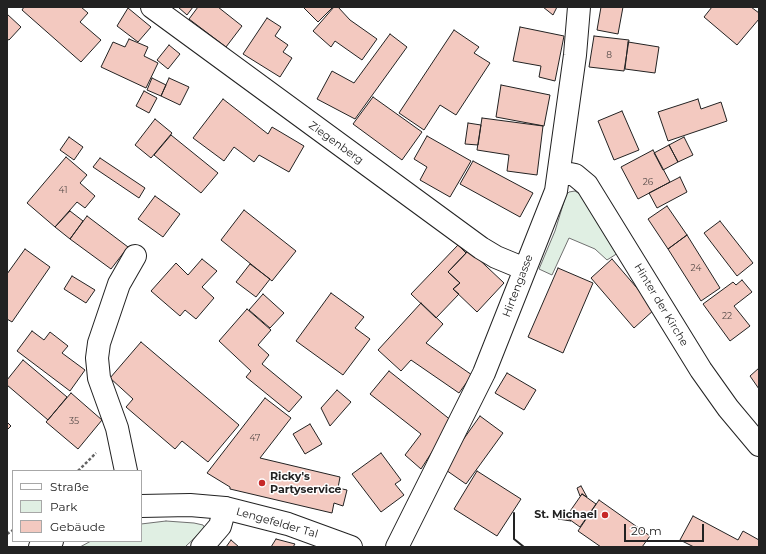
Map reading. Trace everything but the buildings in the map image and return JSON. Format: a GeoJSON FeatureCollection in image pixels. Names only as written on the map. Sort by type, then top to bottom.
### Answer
{"type":"FeatureCollection","features":[{"type":"Feature","properties":{"kind":"street","name":"Ziegenberg"},"geometry":{"type":"LineString","coordinates":[[152,7],[481,248],[496,257],[525,269]]}},
{"type":"Feature","properties":{"kind":"street","name":"Hirtengasse"},"geometry":{"type":"LineString","coordinates":[[397,547],[477,390],[556,191],[560,172],[575,55],[579,7]]}},
{"type":"Feature","properties":{"kind":"street","name":"Hinter der Kirche"},"geometry":{"type":"LineString","coordinates":[[560,172],[575,176],[587,185],[702,370],[728,408],[759,445]]}},
{"type":"Feature","properties":{"kind":"street"},"geometry":{"type":"LineString","coordinates":[[126,470],[117,428],[99,378],[97,358],[99,343],[119,284],[135,256]]}},
{"type":"Feature","properties":{"kind":"street","name":"Lengefelder Tal"},"geometry":{"type":"LineString","coordinates":[[142,506],[190,505],[225,508],[288,524],[351,547]]}},
{"type":"Feature","properties":{"kind":"street","name":"Lengefelder Tal"},"geometry":{"type":"LineString","coordinates":[[202,547],[220,526],[225,508]]}},
{"type":"Feature","properties":{"kind":"street"},"geometry":{"type":"LineString","coordinates":[[40,547],[50,542]]}},
{"type":"Feature","properties":{"kind":"green space"},"geometry":{"type":"Polygon","coordinates":[[[575,191],[581,195],[618,253],[607,260],[595,249],[569,238],[552,275],[539,269],[555,231],[566,195],[569,192],[575,191]]]}},
{"type":"Feature","properties":{"kind":"green space"},"geometry":{"type":"Polygon","coordinates":[[[166,521],[194,523],[203,525],[205,528],[185,547],[80,547],[89,542],[142,542],[142,524],[166,521]]]}},
{"type":"Feature","properties":{"kind":"wall"},"geometry":{"type":"LineString","coordinates":[[514,513],[514,539],[524,547]]}},
{"type":"Feature","properties":{"kind":"place","name":"Ricky's Partyservice"},"geometry":{"type":"Point","coordinates":[262,483]}},
{"type":"Feature","properties":{"kind":"place","name":"St. Michael"},"geometry":{"type":"Point","coordinates":[605,515]}}]}
